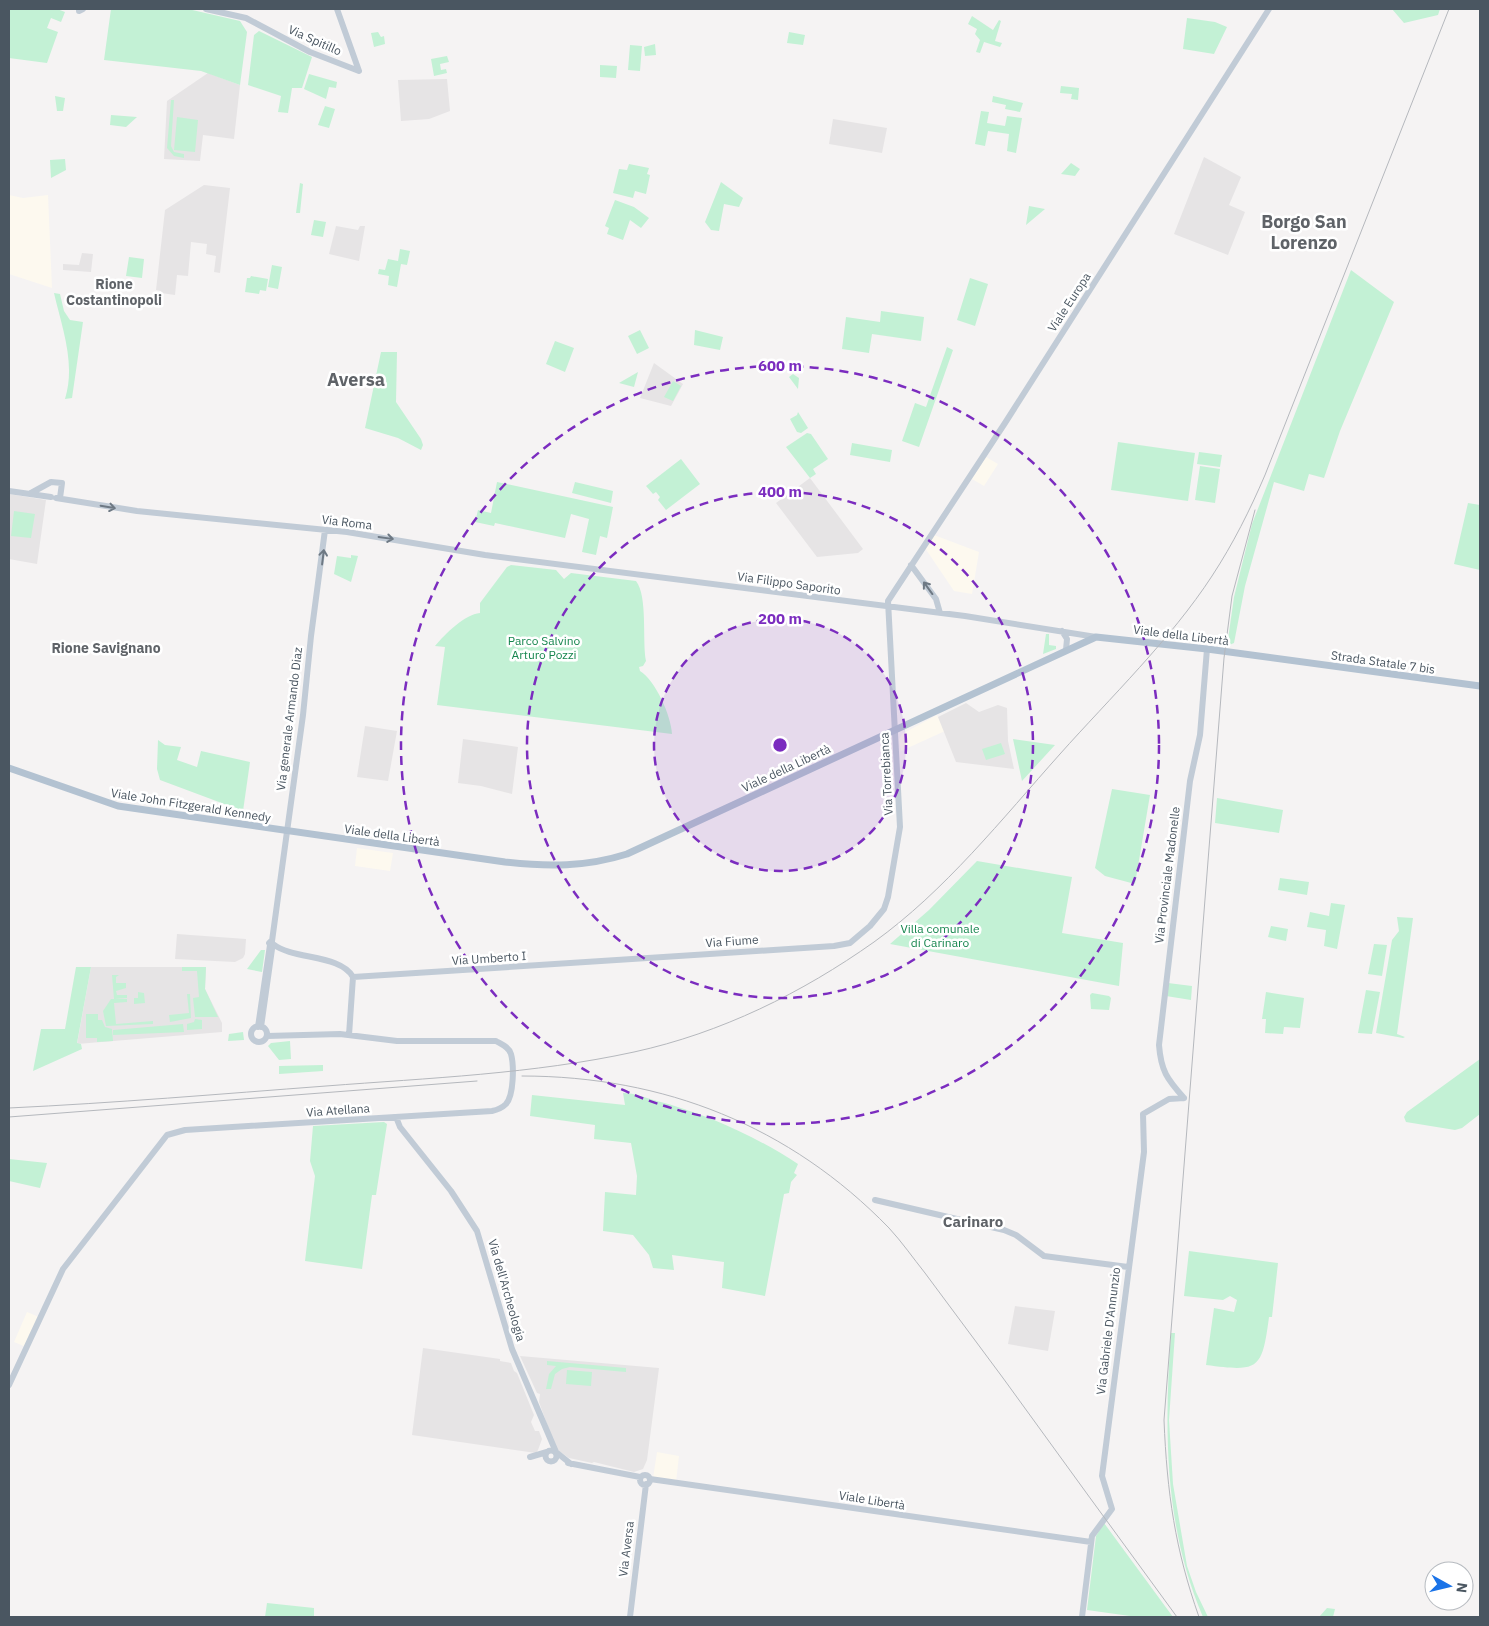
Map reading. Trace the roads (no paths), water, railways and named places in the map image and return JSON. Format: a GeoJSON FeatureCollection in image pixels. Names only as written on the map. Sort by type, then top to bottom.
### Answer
{"type":"FeatureCollection","features":[{"type":"Feature","properties":{"kind":"main road","name":"Viale della Libertà"},"geometry":{"type":"LineString","coordinates":[[286,832],[540,866],[588,864],[627,854],[1096,637],[1207,649],[1284,660]]}},
{"type":"Feature","properties":{"kind":"main road","name":"Strada Statale 7 bis"},"geometry":{"type":"LineString","coordinates":[[1284,660],[1480,686]]}},
{"type":"Feature","properties":{"kind":"main road","name":"Viale John Fitzgerald Kennedy"},"geometry":{"type":"LineString","coordinates":[[9,768],[118,806],[286,832]]}},
{"type":"Feature","properties":{"kind":"street","name":"Via Spitillo"},"geometry":{"type":"LineString","coordinates":[[206,9],[246,18],[310,52],[359,71],[337,9]]}},
{"type":"Feature","properties":{"kind":"street","name":"Viale Europa"},"geometry":{"type":"LineString","coordinates":[[886,607],[911,565],[1005,424],[1269,9]]}},
{"type":"Feature","properties":{"kind":"street"},"geometry":{"type":"LineString","coordinates":[[31,493],[51,482],[62,483],[56,498]]}},
{"type":"Feature","properties":{"kind":"street","name":"Via Roma"},"geometry":{"type":"LineString","coordinates":[[9,491],[31,493],[137,512],[303,527],[419,543],[485,555],[634,574]]}},
{"type":"Feature","properties":{"kind":"street","name":"Via generale Armando Diaz"},"geometry":{"type":"LineString","coordinates":[[260,1027],[272,956],[325,530]]}},
{"type":"Feature","properties":{"kind":"street"},"geometry":{"type":"LineString","coordinates":[[911,565],[936,599],[940,613]]}},
{"type":"Feature","properties":{"kind":"street","name":"Via Filippo Saporito"},"geometry":{"type":"LineString","coordinates":[[634,574],[940,613],[1096,637]]}},
{"type":"Feature","properties":{"kind":"street","name":"Via Torrebianca"},"geometry":{"type":"LineString","coordinates":[[839,946],[850,943],[870,926],[884,910],[900,827],[886,607]]}},
{"type":"Feature","properties":{"kind":"street"},"geometry":{"type":"LineString","coordinates":[[1062,631],[1067,639],[1066,650]]}},
{"type":"Feature","properties":{"kind":"street","name":"Via Provinciale Madonelle"},"geometry":{"type":"LineString","coordinates":[[1143,1114],[1169,1100],[1184,1098],[1168,1080],[1163,1070],[1159,1045],[1190,781],[1200,735],[1207,649]]}},
{"type":"Feature","properties":{"kind":"street"},"geometry":{"type":"LineString","coordinates":[[272,944],[284,950],[340,965],[350,972],[352,977],[349,1035]]}},
{"type":"Feature","properties":{"kind":"street","name":"Via Fiume"},"geometry":{"type":"LineString","coordinates":[[627,959],[839,946]]}},
{"type":"Feature","properties":{"kind":"street","name":"Via Umberto I"},"geometry":{"type":"LineString","coordinates":[[352,977],[627,959]]}},
{"type":"Feature","properties":{"kind":"street"},"geometry":{"type":"LineString","coordinates":[[260,1027],[266,1030],[267,1036],[259,1042],[252,1039],[252,1031],[260,1027]]}},
{"type":"Feature","properties":{"kind":"street","name":"Via Atellana"},"geometry":{"type":"LineString","coordinates":[[9,1385],[62,1270],[167,1135],[185,1130],[492,1111],[506,1104],[511,1097],[511,1061],[508,1049],[496,1041],[397,1041],[349,1035],[267,1036]]}},
{"type":"Feature","properties":{"kind":"street","name":"Via Gabriele D'Annunzio"},"geometry":{"type":"LineString","coordinates":[[1091,1542],[1095,1531],[1110,1515],[1112,1510],[1102,1476],[1144,1152],[1143,1114]]}},
{"type":"Feature","properties":{"kind":"street"},"geometry":{"type":"LineString","coordinates":[[389,1118],[403,1128],[410,1116]]}},
{"type":"Feature","properties":{"kind":"street","name":"Via dell'Archeologia"},"geometry":{"type":"LineString","coordinates":[[399,1117],[403,1128],[468,1215],[477,1231],[512,1349],[556,1455]]}},
{"type":"Feature","properties":{"kind":"street"},"geometry":{"type":"LineString","coordinates":[[874,1200],[1004,1230],[1044,1256],[1128,1267]]}},
{"type":"Feature","properties":{"kind":"street"},"geometry":{"type":"LineString","coordinates":[[549,1438],[547,1459],[552,1461],[556,1455],[561,1462],[640,1477],[641,1483],[648,1482]]}},
{"type":"Feature","properties":{"kind":"street"},"geometry":{"type":"LineString","coordinates":[[530,1457],[547,1452]]}},
{"type":"Feature","properties":{"kind":"street","name":"Viale Libertà"},"geometry":{"type":"LineString","coordinates":[[648,1482],[1091,1542]]}},
{"type":"Feature","properties":{"kind":"street","name":"Via Aversa"},"geometry":{"type":"LineString","coordinates":[[630,1617],[648,1482]]}},
{"type":"Feature","properties":{"kind":"street"},"geometry":{"type":"LineString","coordinates":[[1082,1617],[1091,1542]]}},
{"type":"Feature","properties":{"kind":"railway"},"geometry":{"type":"LineString","coordinates":[[9,1108],[442,1078],[558,1065],[634,1052],[698,1034],[760,1009],[847,961],[874,942],[925,900],[994,829],[1178,623],[1220,564],[1241,527],[1265,475],[1449,9]]}},
{"type":"Feature","properties":{"kind":"railway"},"geometry":{"type":"LineString","coordinates":[[1199,1617],[1178,1544],[1167,1472],[1164,1420],[1224,658],[1232,596],[1255,510]]}},
{"type":"Feature","properties":{"kind":"railway"},"geometry":{"type":"LineString","coordinates":[[522,1076],[574,1078],[625,1085],[674,1097],[722,1114],[767,1135],[810,1161],[851,1192],[903,1244],[1177,1617]]}},
{"type":"Feature","properties":{"kind":"railway"},"geometry":{"type":"LineString","coordinates":[[9,1117],[477,1081]]}},
{"type":"Feature","properties":{"kind":"district","name":"Borgo San Lorenzo"},"geometry":{"type":"Point","coordinates":[1304,231]}},
{"type":"Feature","properties":{"kind":"district","name":"Rione Costantinopoli"},"geometry":{"type":"Point","coordinates":[114,292]}},
{"type":"Feature","properties":{"kind":"district","name":"Aversa"},"geometry":{"type":"Point","coordinates":[356,379]}},
{"type":"Feature","properties":{"kind":"district","name":"Rione Savignano"},"geometry":{"type":"Point","coordinates":[106,648]}},
{"type":"Feature","properties":{"kind":"district","name":"Carinaro"},"geometry":{"type":"Point","coordinates":[973,1221]}},
{"type":"Feature","properties":{"kind":"park label","name":"Parco Salvino Arturo Pozzi"},"geometry":{"type":"Point","coordinates":[544,647]}},
{"type":"Feature","properties":{"kind":"park label","name":"Villa comunale di Carinaro"},"geometry":{"type":"Point","coordinates":[940,935]}}]}
